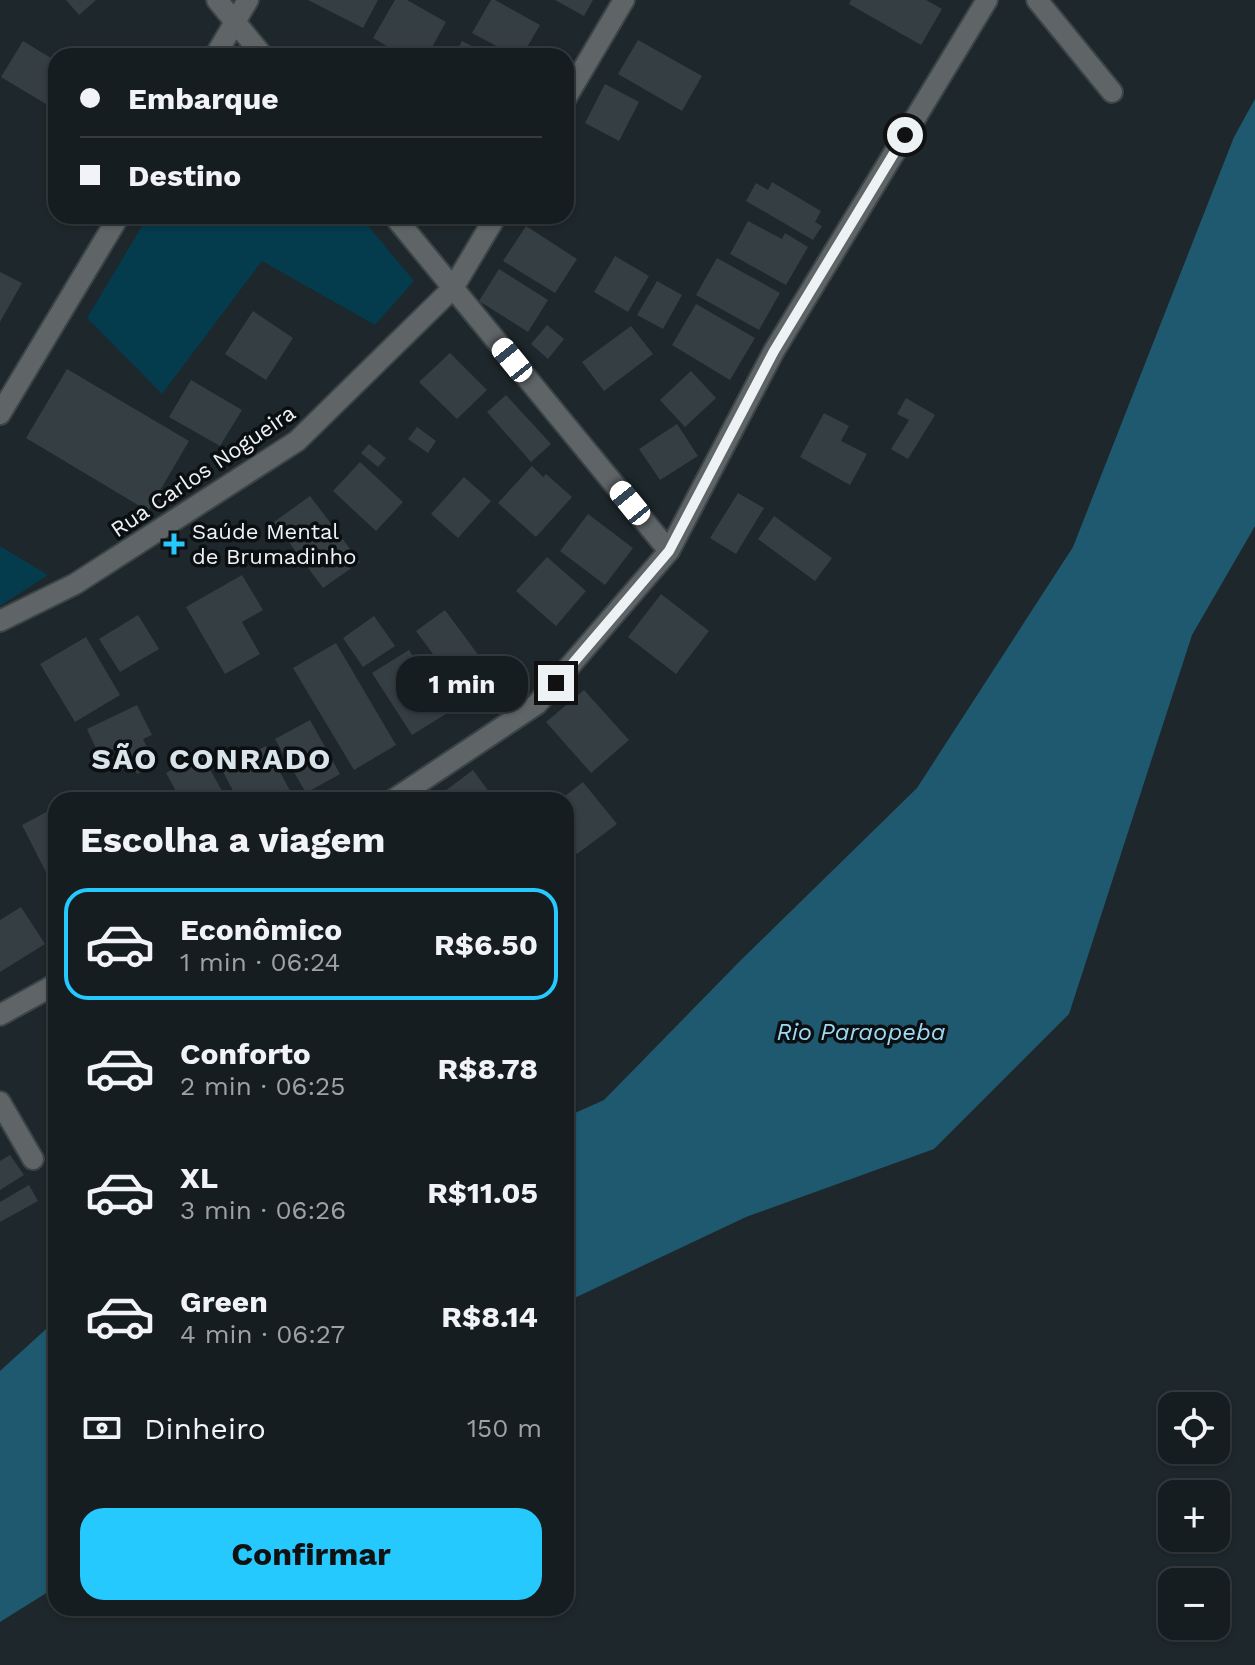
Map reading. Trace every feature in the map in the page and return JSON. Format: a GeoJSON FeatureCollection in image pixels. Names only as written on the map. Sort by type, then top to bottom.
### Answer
{"type":"FeatureCollection","features":[{"type":"Feature","properties":{"kind":"street"},"geometry":{"type":"LineString","coordinates":[[217,0],[257,48]]}},
{"type":"Feature","properties":{"kind":"street"},"geometry":{"type":"LineString","coordinates":[[220,48],[248,0]]}},
{"type":"Feature","properties":{"kind":"street"},"geometry":{"type":"LineString","coordinates":[[574,84],[624,0]]}},
{"type":"Feature","properties":{"kind":"street"},"geometry":{"type":"LineString","coordinates":[[405,792],[537,704],[669,551],[774,351],[987,0]]}},
{"type":"Feature","properties":{"kind":"street"},"geometry":{"type":"LineString","coordinates":[[1037,0],[1112,92]]}},
{"type":"Feature","properties":{"kind":"street"},"geometry":{"type":"LineString","coordinates":[[0,414],[114,224]]}},
{"type":"Feature","properties":{"kind":"street"},"geometry":{"type":"LineString","coordinates":[[401,224],[669,551]]}},
{"type":"Feature","properties":{"kind":"street","name":"Rua Carlos Nogueira"},"geometry":{"type":"LineString","coordinates":[[0,621],[75,584],[297,441],[453,288],[491,224]]}},
{"type":"Feature","properties":{"kind":"street"},"geometry":{"type":"LineString","coordinates":[[0,1015],[48,988]]}},
{"type":"Feature","properties":{"kind":"street"},"geometry":{"type":"LineString","coordinates":[[0,1102],[33,1159]]}},
{"type":"Feature","properties":{"kind":"shaded area"},"geometry":{"type":"Polygon","coordinates":[[[143,224],[367,224],[414,281],[375,325],[262,261],[162,394],[87,318],[143,224]]]}},
{"type":"Feature","properties":{"kind":"shaded area"},"geometry":{"type":"Polygon","coordinates":[[[0,546],[48,575],[0,606],[0,546]]]}},
{"type":"Feature","properties":{"kind":"water","name":"Rio Paraopeba"},"geometry":{"type":"Polygon","coordinates":[[[1255,99],[1255,526],[1192,635],[1069,1014],[934,1149],[746,1217],[574,1298],[574,1113],[604,1100],[740,961],[917,788],[1073,547],[1234,137],[1255,99]]]}},
{"type":"Feature","properties":{"kind":"water"},"geometry":{"type":"Polygon","coordinates":[[[48,1327],[48,1592],[0,1622],[0,1371],[48,1327]]]}},
{"type":"Feature","properties":{"kind":"building"},"geometry":{"type":"Polygon","coordinates":[[[66,0],[96,0],[79,15],[66,0]]]}},
{"type":"Feature","properties":{"kind":"building"},"geometry":{"type":"Polygon","coordinates":[[[308,0],[378,0],[363,28],[308,0]]]}},
{"type":"Feature","properties":{"kind":"building"},"geometry":{"type":"Polygon","coordinates":[[[395,0],[407,0],[446,22],[431,48],[390,48],[373,38],[395,0]]]}},
{"type":"Feature","properties":{"kind":"building"},"geometry":{"type":"Polygon","coordinates":[[[491,0],[540,25],[527,48],[500,48],[472,33],[491,0]]]}},
{"type":"Feature","properties":{"kind":"building"},"geometry":{"type":"Polygon","coordinates":[[[555,0],[593,0],[584,16],[555,0]]]}},
{"type":"Feature","properties":{"kind":"building"},"geometry":{"type":"Polygon","coordinates":[[[851,0],[926,0],[942,9],[921,45],[849,4],[851,0]]]}},
{"type":"Feature","properties":{"kind":"building"},"geometry":{"type":"Polygon","coordinates":[[[638,40],[702,76],[682,111],[618,74],[638,40]]]}},
{"type":"Feature","properties":{"kind":"building"},"geometry":{"type":"Polygon","coordinates":[[[23,41],[48,56],[48,105],[1,77],[23,41]]]}},
{"type":"Feature","properties":{"kind":"building"},"geometry":{"type":"Polygon","coordinates":[[[462,41],[476,48],[458,48],[462,41]]]}},
{"type":"Feature","properties":{"kind":"building"},"geometry":{"type":"Polygon","coordinates":[[[605,84],[639,102],[619,141],[585,123],[605,84]]]}},
{"type":"Feature","properties":{"kind":"building"},"geometry":{"type":"Polygon","coordinates":[[[772,182],[821,211],[815,222],[822,226],[813,240],[746,201],[756,183],[768,190],[772,182]]]}},
{"type":"Feature","properties":{"kind":"building"},"geometry":{"type":"Polygon","coordinates":[[[748,221],[782,239],[785,233],[808,247],[786,285],[730,254],[748,221]]]}},
{"type":"Feature","properties":{"kind":"building"},"geometry":{"type":"Polygon","coordinates":[[[526,226],[577,259],[555,293],[503,261],[526,226]]]}},
{"type":"Feature","properties":{"kind":"building"},"geometry":{"type":"Polygon","coordinates":[[[615,256],[649,276],[628,312],[594,292],[615,256]]]}},
{"type":"Feature","properties":{"kind":"building"},"geometry":{"type":"Polygon","coordinates":[[[717,258],[780,293],[759,330],[696,295],[717,258]]]}},
{"type":"Feature","properties":{"kind":"building"},"geometry":{"type":"Polygon","coordinates":[[[499,269],[548,300],[528,332],[479,301],[499,269]]]}},
{"type":"Feature","properties":{"kind":"building"},"geometry":{"type":"Polygon","coordinates":[[[0,272],[22,283],[0,322],[0,272]]]}},
{"type":"Feature","properties":{"kind":"building"},"geometry":{"type":"Polygon","coordinates":[[[657,281],[682,295],[663,329],[637,315],[657,281]]]}},
{"type":"Feature","properties":{"kind":"building"},"geometry":{"type":"Polygon","coordinates":[[[696,304],[755,338],[730,380],[672,345],[696,304]]]}},
{"type":"Feature","properties":{"kind":"building"},"geometry":{"type":"Polygon","coordinates":[[[253,311],[293,338],[266,380],[225,354],[253,311]]]}},
{"type":"Feature","properties":{"kind":"building"},"geometry":{"type":"Polygon","coordinates":[[[547,325],[564,339],[548,359],[531,344],[547,325]]]}},
{"type":"Feature","properties":{"kind":"building"},"geometry":{"type":"Polygon","coordinates":[[[631,326],[653,354],[604,391],[582,362],[631,326]]]}},
{"type":"Feature","properties":{"kind":"building"},"geometry":{"type":"Polygon","coordinates":[[[450,353],[487,390],[457,419],[419,382],[450,353]]]}},
{"type":"Feature","properties":{"kind":"building"},"geometry":{"type":"Polygon","coordinates":[[[67,369],[189,441],[148,511],[26,438],[67,369]]]}},
{"type":"Feature","properties":{"kind":"building"},"geometry":{"type":"Polygon","coordinates":[[[691,371],[716,398],[685,427],[660,400],[691,371]]]}},
{"type":"Feature","properties":{"kind":"building"},"geometry":{"type":"Polygon","coordinates":[[[191,380],[242,410],[220,446],[169,417],[191,380]]]}},
{"type":"Feature","properties":{"kind":"building"},"geometry":{"type":"Polygon","coordinates":[[[506,395],[551,444],[531,462],[487,412],[506,395]]]}},
{"type":"Feature","properties":{"kind":"building"},"geometry":{"type":"Polygon","coordinates":[[[906,398],[935,415],[908,459],[891,449],[909,420],[897,414],[906,398]]]}},
{"type":"Feature","properties":{"kind":"building"},"geometry":{"type":"Polygon","coordinates":[[[824,413],[849,426],[841,441],[867,454],[850,485],[800,457],[824,413]]]}},
{"type":"Feature","properties":{"kind":"building"},"geometry":{"type":"Polygon","coordinates":[[[677,424],[698,456],[660,480],[639,449],[677,424]]]}},
{"type":"Feature","properties":{"kind":"building"},"geometry":{"type":"Polygon","coordinates":[[[417,427],[436,441],[428,453],[408,439],[417,427]]]}},
{"type":"Feature","properties":{"kind":"building"},"geometry":{"type":"Polygon","coordinates":[[[369,444],[386,458],[378,467],[361,453],[369,444]]]}},
{"type":"Feature","properties":{"kind":"building"},"geometry":{"type":"Polygon","coordinates":[[[360,462],[403,502],[376,531],[333,491],[360,462]]]}},
{"type":"Feature","properties":{"kind":"building"},"geometry":{"type":"Polygon","coordinates":[[[532,466],[572,497],[536,537],[498,503],[532,466]]]}},
{"type":"Feature","properties":{"kind":"building"},"geometry":{"type":"Polygon","coordinates":[[[464,477],[491,501],[458,538],[431,514],[464,477]]]}},
{"type":"Feature","properties":{"kind":"building"},"geometry":{"type":"Polygon","coordinates":[[[738,493],[764,508],[736,554],[710,538],[738,493]]]}},
{"type":"Feature","properties":{"kind":"building"},"geometry":{"type":"Polygon","coordinates":[[[310,496],[360,562],[323,588],[274,522],[310,496]]]}},
{"type":"Feature","properties":{"kind":"building"},"geometry":{"type":"Polygon","coordinates":[[[588,514],[633,548],[605,585],[560,551],[588,514]]]}},
{"type":"Feature","properties":{"kind":"building"},"geometry":{"type":"Polygon","coordinates":[[[774,516],[832,558],[815,581],[758,539],[774,516]]]}},
{"type":"Feature","properties":{"kind":"building"},"geometry":{"type":"Polygon","coordinates":[[[547,557],[586,591],[556,626],[516,591],[547,557]]]}},
{"type":"Feature","properties":{"kind":"building"},"geometry":{"type":"Polygon","coordinates":[[[242,575],[263,610],[242,622],[260,654],[225,674],[186,607],[242,575]]]}},
{"type":"Feature","properties":{"kind":"building"},"geometry":{"type":"Polygon","coordinates":[[[661,594],[709,631],[676,674],[628,637],[661,594]]]}},
{"type":"Feature","properties":{"kind":"building"},"geometry":{"type":"Polygon","coordinates":[[[445,610],[499,683],[470,704],[416,631],[445,610]]]}},
{"type":"Feature","properties":{"kind":"building"},"geometry":{"type":"Polygon","coordinates":[[[138,615],[159,649],[120,672],[99,639],[138,615]]]}},
{"type":"Feature","properties":{"kind":"building"},"geometry":{"type":"Polygon","coordinates":[[[374,616],[395,646],[363,667],[343,638],[374,616]]]}},
{"type":"Feature","properties":{"kind":"building"},"geometry":{"type":"Polygon","coordinates":[[[86,637],[120,695],[75,722],[40,664],[86,637]]]}},
{"type":"Feature","properties":{"kind":"building"},"geometry":{"type":"Polygon","coordinates":[[[336,643],[396,745],[354,770],[293,668],[336,643]]]}},
{"type":"Feature","properties":{"kind":"building"},"geometry":{"type":"Polygon","coordinates":[[[409,650],[449,712],[412,735],[372,673],[409,650]]]}},
{"type":"Feature","properties":{"kind":"building"},"geometry":{"type":"Polygon","coordinates":[[[584,690],[629,740],[591,773],[546,722],[584,690]]]}},
{"type":"Feature","properties":{"kind":"building"},"geometry":{"type":"Polygon","coordinates":[[[137,705],[152,735],[143,739],[156,765],[137,774],[123,745],[99,755],[87,729],[137,705]]]}},
{"type":"Feature","properties":{"kind":"building"},"geometry":{"type":"Polygon","coordinates":[[[310,720],[340,774],[305,792],[275,739],[310,720]]]}},
{"type":"Feature","properties":{"kind":"building"},"geometry":{"type":"Polygon","coordinates":[[[266,746],[291,792],[234,792],[222,770],[266,746]]]}},
{"type":"Feature","properties":{"kind":"building"},"geometry":{"type":"Polygon","coordinates":[[[201,753],[223,792],[177,792],[166,773],[201,753]]]}},
{"type":"Feature","properties":{"kind":"building"},"geometry":{"type":"Polygon","coordinates":[[[473,770],[489,792],[444,792],[473,770]]]}},
{"type":"Feature","properties":{"kind":"building"},"geometry":{"type":"Polygon","coordinates":[[[583,782],[617,824],[577,854],[574,850],[574,792],[570,792],[583,782]]]}},
{"type":"Feature","properties":{"kind":"building"},"geometry":{"type":"Polygon","coordinates":[[[48,811],[48,876],[22,825],[48,811]]]}},
{"type":"Feature","properties":{"kind":"building"},"geometry":{"type":"Polygon","coordinates":[[[21,907],[45,944],[0,972],[0,920],[21,907]]]}},
{"type":"Feature","properties":{"kind":"building"},"geometry":{"type":"Polygon","coordinates":[[[10,1155],[24,1175],[0,1190],[0,1161],[10,1155]]]}},
{"type":"Feature","properties":{"kind":"building"},"geometry":{"type":"Polygon","coordinates":[[[29,1185],[38,1201],[0,1222],[0,1202],[29,1185]]]}},
{"type":"Feature","properties":{"kind":"place","name":"Saúde Mental de Brumadinho"},"geometry":{"type":"Point","coordinates":[174,544]}},
{"type":"Feature","properties":{"kind":"district","name":"SÃO CONRADO"},"geometry":{"type":"Point","coordinates":[212,758]}},
{"type":"Feature","properties":{"kind":"route"},"geometry":{"type":"LineString","coordinates":[[556,683],[669,551],[774,351],[905,135]]}}]}
